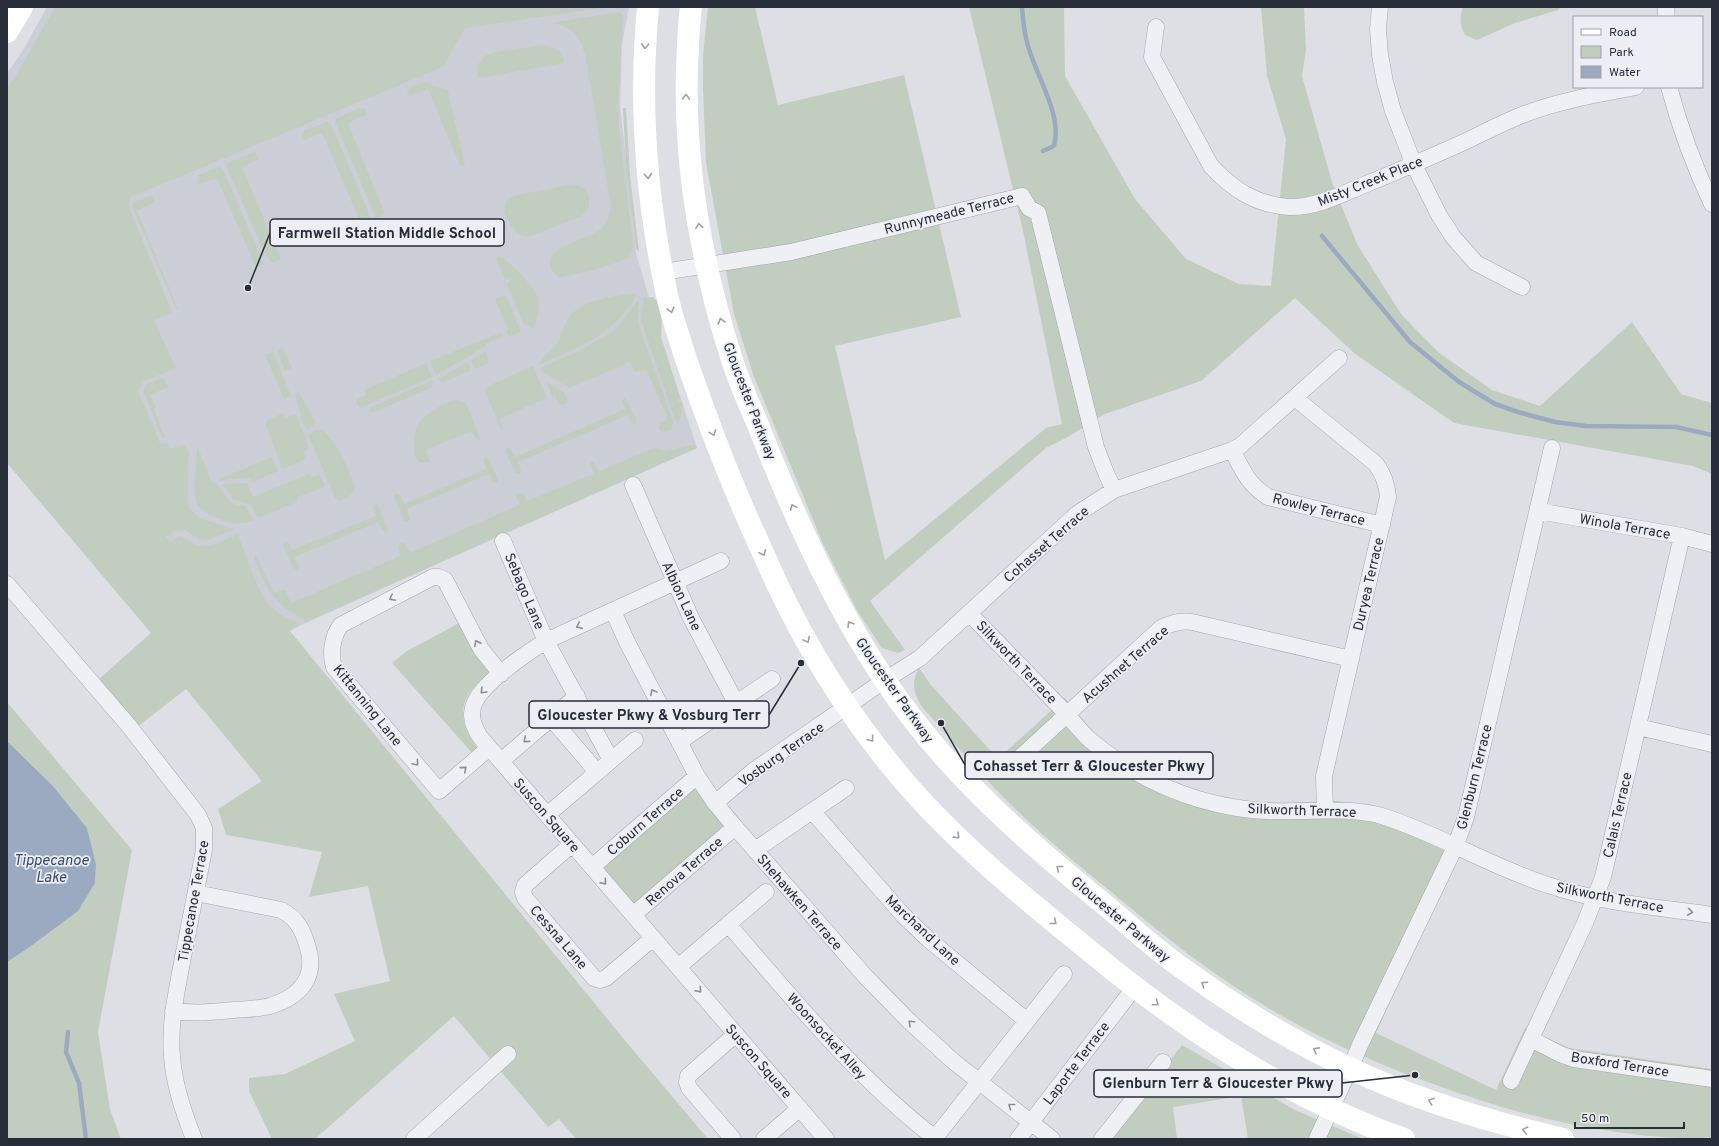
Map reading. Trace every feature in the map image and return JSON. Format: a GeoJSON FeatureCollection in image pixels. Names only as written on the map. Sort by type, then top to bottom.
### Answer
{"type":"FeatureCollection","features":[{"type":"Feature","properties":{"kind":"main road"},"geometry":{"type":"LineString","coordinates":[[7,32],[22,7]]}},
{"type":"Feature","properties":{"kind":"main road"},"geometry":{"type":"LineString","coordinates":[[648,7],[644,78],[646,155],[652,205],[666,292],[675,325],[700,402],[731,481],[779,587],[812,648],[848,707],[905,782],[953,833],[1009,885],[1134,988],[1198,1033],[1251,1067],[1330,1108],[1374,1128],[1404,1139]]}},
{"type":"Feature","properties":{"kind":"main road","name":"Gloucester Parkway"},"geometry":{"type":"LineString","coordinates":[[691,7],[686,111],[692,180],[705,264],[733,364],[768,452],[840,609],[885,680],[938,750],[999,815],[1048,859],[1179,967],[1262,1022],[1350,1069],[1411,1094],[1519,1129],[1563,1139]]}},
{"type":"Feature","properties":{"kind":"street"},"geometry":{"type":"LineString","coordinates":[[1380,7],[1378,29],[1379,49],[1385,82],[1393,111],[1414,165],[1439,215],[1453,237],[1476,263],[1522,287]]}},
{"type":"Feature","properties":{"kind":"street","name":"Misty Creek Place"},"geometry":{"type":"LineString","coordinates":[[1156,27],[1152,57],[1211,166],[1224,181],[1238,191],[1255,200],[1272,205],[1290,207],[1309,205],[1328,200],[1414,165],[1522,115],[1560,103],[1631,88]]}},
{"type":"Feature","properties":{"kind":"street"},"geometry":{"type":"LineString","coordinates":[[1669,88],[1688,151],[1712,204]]}},
{"type":"Feature","properties":{"kind":"street","name":"Runnymeade Terrace"},"geometry":{"type":"LineString","coordinates":[[663,272],[705,264],[791,252],[1022,196],[1029,208],[1038,213],[1096,447],[1114,490]]}},
{"type":"Feature","properties":{"kind":"street","name":"Cohasset Terrace"},"geometry":{"type":"LineString","coordinates":[[848,707],[885,680],[920,658],[1077,514],[1114,490],[1240,446],[1339,358]]}},
{"type":"Feature","properties":{"kind":"street","name":"Duryea Terrace"},"geometry":{"type":"LineString","coordinates":[[1295,398],[1376,464],[1383,474],[1387,484],[1388,497],[1324,776],[1325,810]]}},
{"type":"Feature","properties":{"kind":"street","name":"Glenburn Terrace"},"geometry":{"type":"LineString","coordinates":[[1317,1139],[1330,1108],[1455,847],[1466,817],[1552,448]]}},
{"type":"Feature","properties":{"kind":"street","name":"Rowley Terrace"},"geometry":{"type":"LineString","coordinates":[[1232,450],[1247,480],[1256,490],[1268,497],[1382,525]]}},
{"type":"Feature","properties":{"kind":"street","name":"Albion Lane"},"geometry":{"type":"LineString","coordinates":[[634,485],[691,618],[736,703]]}},
{"type":"Feature","properties":{"kind":"street","name":"Winola Terrace"},"geometry":{"type":"LineString","coordinates":[[1538,511],[1682,536],[1712,544]]}},
{"type":"Feature","properties":{"kind":"street","name":"Calais Terrace"},"geometry":{"type":"LineString","coordinates":[[1511,1081],[1596,898],[1603,877],[1682,536]]}},
{"type":"Feature","properties":{"kind":"street","name":"Sebago Lane"},"geometry":{"type":"LineString","coordinates":[[503,541],[546,641],[611,760]]}},
{"type":"Feature","properties":{"kind":"street","name":"Suscon Square"},"geometry":{"type":"LineString","coordinates":[[721,561],[546,641],[523,656],[479,694],[474,705],[472,716],[474,728],[489,748],[826,1139]]}},
{"type":"Feature","properties":{"kind":"street","name":"Kittanning Lane"},"geometry":{"type":"LineString","coordinates":[[489,748],[439,791],[334,667],[332,654],[336,631],[340,625],[433,577],[439,577],[444,580],[480,650],[501,674]]}},
{"type":"Feature","properties":{"kind":"street","name":"Tippecanoe Terrace"},"geometry":{"type":"LineString","coordinates":[[7,584],[129,726],[198,815],[204,828],[205,840],[196,894],[173,1010],[172,1042],[174,1074],[180,1098],[194,1139]]}},
{"type":"Feature","properties":{"kind":"street","name":"Shehawken Terrace"},"geometry":{"type":"LineString","coordinates":[[612,611],[626,642],[697,776],[715,803],[865,976],[909,1021],[979,1081],[1052,1139]]}},
{"type":"Feature","properties":{"kind":"street","name":"Silkworth Terrace"},"geometry":{"type":"LineString","coordinates":[[969,613],[1067,714],[1088,738],[1113,758],[1140,774],[1169,788],[1200,799],[1231,807],[1262,811],[1349,810],[1375,814],[1402,822],[1513,873],[1549,886],[1596,898],[1712,915]]}},
{"type":"Feature","properties":{"kind":"street","name":"Acushnet Terrace"},"geometry":{"type":"LineString","coordinates":[[1013,764],[1161,628],[1172,623],[1185,621],[1192,622],[1351,659]]}},
{"type":"Feature","properties":{"kind":"street"},"geometry":{"type":"LineString","coordinates":[[679,742],[772,679]]}},
{"type":"Feature","properties":{"kind":"street"},"geometry":{"type":"LineString","coordinates":[[501,761],[577,696]]}},
{"type":"Feature","properties":{"kind":"street","name":"Vosburg Terrace"},"geometry":{"type":"LineString","coordinates":[[715,803],[753,772],[848,707]]}},
{"type":"Feature","properties":{"kind":"street"},"geometry":{"type":"LineString","coordinates":[[551,718],[597,772]]}},
{"type":"Feature","properties":{"kind":"street"},"geometry":{"type":"LineString","coordinates":[[1638,727],[1712,744]]}},
{"type":"Feature","properties":{"kind":"street"},"geometry":{"type":"LineString","coordinates":[[547,815],[635,740]]}},
{"type":"Feature","properties":{"kind":"street","name":"Coburn Terrace"},"geometry":{"type":"LineString","coordinates":[[592,867],[697,776]]}},
{"type":"Feature","properties":{"kind":"street"},"geometry":{"type":"LineString","coordinates":[[755,850],[846,788]]}},
{"type":"Feature","properties":{"kind":"street","name":"Marchand Lane"},"geometry":{"type":"LineString","coordinates":[[812,811],[903,915],[928,939],[1027,1021]]}},
{"type":"Feature","properties":{"kind":"street","name":"Renova Terrace"},"geometry":{"type":"LineString","coordinates":[[633,915],[735,827]]}},
{"type":"Feature","properties":{"kind":"street","name":"Cessna Lane"},"geometry":{"type":"LineString","coordinates":[[572,844],[525,884],[523,892],[525,898],[594,978],[600,980],[606,978],[653,938]]}},
{"type":"Feature","properties":{"kind":"street"},"geometry":{"type":"LineString","coordinates":[[678,967],[766,892]]}},
{"type":"Feature","properties":{"kind":"street"},"geometry":{"type":"LineString","coordinates":[[173,1010],[197,1014],[270,1006],[290,998],[300,991],[307,980],[311,969],[311,957],[305,935],[299,924],[291,916],[281,910],[196,894]]}},
{"type":"Feature","properties":{"kind":"street","name":"Woonsocket Alley"},"geometry":{"type":"LineString","coordinates":[[728,924],[841,1054],[879,1091],[934,1138]]}},
{"type":"Feature","properties":{"kind":"street"},"geometry":{"type":"LineString","coordinates":[[934,1138],[1064,974]]}},
{"type":"Feature","properties":{"kind":"street","name":"Laporte Terrace"},"geometry":{"type":"LineString","coordinates":[[1018,1139],[1134,988]]}},
{"type":"Feature","properties":{"kind":"street"},"geometry":{"type":"LineString","coordinates":[[733,1139],[689,1088],[687,1082],[688,1076],[736,1034]]}},
{"type":"Feature","properties":{"kind":"street","name":"Boxford Terrace"},"geometry":{"type":"LineString","coordinates":[[1531,1039],[1560,1054],[1574,1059],[1712,1078]]}},
{"type":"Feature","properties":{"kind":"street"},"geometry":{"type":"LineString","coordinates":[[414,1139],[508,1054]]}},
{"type":"Feature","properties":{"kind":"street"},"geometry":{"type":"LineString","coordinates":[[1102,1139],[1163,1062]]}},
{"type":"Feature","properties":{"kind":"street"},"geometry":{"type":"LineString","coordinates":[[764,1139],[800,1108]]}},
{"type":"Feature","properties":{"kind":"shaded area"},"geometry":{"type":"Polygon","coordinates":[[[47,7],[629,7],[622,45],[620,105],[636,253],[658,328],[697,448],[290,630],[171,543],[7,347],[7,73],[22,52],[47,7]]]}},
{"type":"Feature","properties":{"kind":"green space"},"geometry":{"type":"Polygon","coordinates":[[[55,7],[608,7],[465,28],[443,67],[131,197],[128,205],[172,312],[154,320],[176,368],[144,381],[138,391],[160,443],[163,444],[167,442],[170,449],[184,445],[189,452],[187,490],[189,508],[199,518],[234,529],[208,540],[199,538],[185,530],[174,531],[166,537],[171,542],[180,536],[199,546],[211,546],[238,534],[256,582],[269,605],[280,614],[300,625],[290,631],[623,1038],[708,1139],[576,1139],[559,1119],[548,1127],[454,1016],[315,1139],[272,1139],[249,1091],[249,1078],[285,1074],[355,1041],[334,994],[390,981],[368,886],[309,897],[322,852],[226,835],[218,809],[262,781],[186,689],[137,727],[99,679],[151,633],[7,463],[7,88],[17,74],[55,7]]]}},
{"type":"Feature","properties":{"kind":"green space"},"geometry":{"type":"Polygon","coordinates":[[[708,7],[755,7],[778,105],[904,75],[961,317],[835,346],[885,560],[1046,428],[1062,424],[1023,231],[969,7],[1064,7],[1065,76],[1135,199],[1186,259],[1239,284],[1271,286],[1286,139],[1267,76],[1261,7],[1304,7],[1306,50],[1302,76],[1332,182],[1357,244],[1401,314],[1438,352],[1492,390],[1540,406],[1632,322],[1681,394],[1712,403],[1712,474],[1693,466],[1454,423],[1354,353],[1295,298],[1201,381],[1105,414],[1068,437],[1046,448],[870,601],[905,650],[898,653],[882,648],[858,612],[823,544],[754,377],[734,314],[706,163],[703,55],[708,7]]]}},
{"type":"Feature","properties":{"kind":"green space"},"geometry":{"type":"Polygon","coordinates":[[[1463,7],[1561,7],[1558,10],[1515,23],[1477,40],[1465,35],[1463,31],[1461,25],[1461,15],[1463,7]]]}},
{"type":"Feature","properties":{"kind":"green space"},"geometry":{"type":"Polygon","coordinates":[[[619,12],[623,15],[618,106],[619,131],[633,245],[632,253],[629,258],[601,268],[559,278],[551,268],[550,260],[553,254],[570,243],[601,229],[607,221],[611,207],[585,54],[580,41],[573,32],[563,26],[550,23],[619,12]]]}},
{"type":"Feature","properties":{"kind":"green space"},"geometry":{"type":"Polygon","coordinates":[[[543,45],[558,50],[564,59],[564,63],[480,78],[478,77],[478,65],[482,59],[491,53],[543,45]]]}},
{"type":"Feature","properties":{"kind":"green space"},"geometry":{"type":"Polygon","coordinates":[[[424,82],[448,91],[465,166],[460,166],[428,89],[409,97],[407,93],[409,88],[424,82]]]}},
{"type":"Feature","properties":{"kind":"green space"},"geometry":{"type":"Polygon","coordinates":[[[360,108],[365,109],[367,114],[348,123],[385,214],[376,218],[335,122],[337,118],[360,108]]]}},
{"type":"Feature","properties":{"kind":"green space"},"geometry":{"type":"Polygon","coordinates":[[[623,108],[626,108],[630,175],[639,252],[636,249],[626,167],[623,108]]]}},
{"type":"Feature","properties":{"kind":"green space"},"geometry":{"type":"Polygon","coordinates":[[[327,122],[331,124],[368,211],[370,220],[361,224],[322,133],[304,140],[302,136],[304,131],[327,122]]]}},
{"type":"Feature","properties":{"kind":"green space"},"geometry":{"type":"Polygon","coordinates":[[[255,152],[259,159],[242,167],[281,259],[272,263],[265,254],[227,167],[229,162],[255,152]]]}},
{"type":"Feature","properties":{"kind":"green space"},"geometry":{"type":"Polygon","coordinates":[[[219,167],[223,169],[264,264],[256,268],[217,178],[196,185],[198,175],[219,167]]]}},
{"type":"Feature","properties":{"kind":"green space"},"geometry":{"type":"Polygon","coordinates":[[[574,184],[586,189],[589,196],[589,207],[582,216],[531,236],[521,235],[508,221],[504,212],[507,200],[512,196],[574,184]]]}},
{"type":"Feature","properties":{"kind":"green space"},"geometry":{"type":"Polygon","coordinates":[[[149,196],[154,197],[155,202],[137,211],[178,309],[176,309],[132,206],[134,202],[149,196]]]}},
{"type":"Feature","properties":{"kind":"green space"},"geometry":{"type":"Polygon","coordinates":[[[499,256],[521,274],[536,293],[539,306],[534,329],[523,323],[507,284],[510,281],[509,279],[505,280],[496,258],[499,256]]]}},
{"type":"Feature","properties":{"kind":"green space"},"geometry":{"type":"Polygon","coordinates":[[[636,293],[630,305],[619,319],[609,328],[587,343],[538,365],[558,342],[565,324],[574,312],[589,303],[608,297],[636,293]]]}},
{"type":"Feature","properties":{"kind":"green space"},"geometry":{"type":"Polygon","coordinates":[[[506,295],[521,332],[509,337],[506,331],[508,329],[495,299],[506,295]]]}},
{"type":"Feature","properties":{"kind":"green space"},"geometry":{"type":"Polygon","coordinates":[[[653,297],[658,302],[662,310],[661,337],[680,398],[678,398],[679,402],[682,402],[682,412],[679,421],[675,420],[642,323],[641,315],[644,298],[653,297]]]}},
{"type":"Feature","properties":{"kind":"green space"},"geometry":{"type":"Polygon","coordinates":[[[637,302],[639,302],[638,323],[673,421],[672,429],[663,432],[659,430],[660,423],[668,419],[646,369],[637,372],[634,371],[630,362],[570,388],[542,372],[540,368],[581,350],[615,330],[637,302]]]}},
{"type":"Feature","properties":{"kind":"green space"},"geometry":{"type":"Polygon","coordinates":[[[502,332],[504,336],[486,344],[485,347],[436,375],[430,361],[502,332]]]}},
{"type":"Feature","properties":{"kind":"green space"},"geometry":{"type":"Polygon","coordinates":[[[283,348],[292,368],[285,371],[277,350],[283,348]]]}},
{"type":"Feature","properties":{"kind":"green space"},"geometry":{"type":"Polygon","coordinates":[[[486,351],[489,363],[475,369],[471,360],[486,351]]]}},
{"type":"Feature","properties":{"kind":"green space"},"geometry":{"type":"Polygon","coordinates":[[[273,352],[291,396],[284,399],[265,355],[273,352]]]}},
{"type":"Feature","properties":{"kind":"green space"},"geometry":{"type":"Polygon","coordinates":[[[468,362],[471,370],[442,383],[438,379],[468,362]]]}},
{"type":"Feature","properties":{"kind":"green space"},"geometry":{"type":"Polygon","coordinates":[[[426,363],[432,377],[360,408],[356,403],[357,399],[367,394],[364,390],[426,363]]]}},
{"type":"Feature","properties":{"kind":"green space"},"geometry":{"type":"Polygon","coordinates":[[[533,366],[547,398],[499,419],[503,429],[502,430],[484,390],[488,386],[533,366]]]}},
{"type":"Feature","properties":{"kind":"green space"},"geometry":{"type":"Polygon","coordinates":[[[161,378],[166,380],[168,387],[150,395],[156,408],[154,409],[165,438],[162,437],[143,391],[147,384],[161,378]]]}},
{"type":"Feature","properties":{"kind":"green space"},"geometry":{"type":"Polygon","coordinates":[[[433,380],[432,387],[375,412],[370,412],[369,408],[433,380]]]}},
{"type":"Feature","properties":{"kind":"green space"},"geometry":{"type":"Polygon","coordinates":[[[546,382],[564,392],[568,400],[566,403],[559,405],[555,395],[552,396],[546,382]]]}},
{"type":"Feature","properties":{"kind":"green space"},"geometry":{"type":"Polygon","coordinates":[[[299,392],[315,421],[314,426],[306,430],[295,394],[299,392]]]}},
{"type":"Feature","properties":{"kind":"green space"},"geometry":{"type":"Polygon","coordinates":[[[625,397],[636,419],[636,425],[632,424],[628,415],[518,462],[521,471],[520,473],[516,474],[505,451],[506,448],[509,447],[515,457],[625,409],[622,400],[625,397]]]}},
{"type":"Feature","properties":{"kind":"green space"},"geometry":{"type":"Polygon","coordinates":[[[454,400],[466,403],[480,439],[477,441],[471,431],[426,450],[430,461],[424,463],[419,462],[415,456],[414,450],[415,435],[420,421],[431,411],[454,400]]]}},
{"type":"Feature","properties":{"kind":"green space"},"geometry":{"type":"Polygon","coordinates":[[[283,413],[286,418],[296,414],[309,448],[304,451],[306,459],[282,469],[265,422],[283,413]]]}},
{"type":"Feature","properties":{"kind":"green space"},"geometry":{"type":"Polygon","coordinates":[[[315,430],[322,430],[328,436],[346,463],[355,487],[351,495],[347,498],[339,501],[335,498],[308,435],[315,430]]]}},
{"type":"Feature","properties":{"kind":"green space"},"geometry":{"type":"Polygon","coordinates":[[[197,445],[212,483],[217,484],[230,502],[236,505],[246,506],[253,520],[239,524],[231,523],[216,518],[202,510],[197,505],[194,489],[197,445]]]}},
{"type":"Feature","properties":{"kind":"green space"},"geometry":{"type":"Polygon","coordinates":[[[695,445],[697,448],[306,622],[285,608],[274,597],[260,572],[254,557],[256,555],[274,593],[285,590],[291,603],[400,556],[398,546],[401,543],[404,543],[410,553],[519,505],[516,496],[517,493],[523,493],[527,501],[594,474],[590,464],[592,461],[599,471],[654,448],[666,451],[695,445]]]}},
{"type":"Feature","properties":{"kind":"green space"},"geometry":{"type":"Polygon","coordinates":[[[487,456],[498,479],[498,483],[493,483],[489,474],[407,509],[410,519],[407,522],[404,521],[394,497],[395,494],[400,495],[404,504],[486,469],[483,460],[487,456]]]}},
{"type":"Feature","properties":{"kind":"green space"},"geometry":{"type":"Polygon","coordinates":[[[272,457],[278,471],[253,482],[250,477],[220,481],[220,479],[272,457]]]}},
{"type":"Feature","properties":{"kind":"green space"},"geometry":{"type":"Polygon","coordinates":[[[318,471],[325,485],[324,487],[298,497],[297,502],[258,518],[250,504],[234,500],[222,484],[247,483],[253,497],[309,474],[311,477],[318,475],[318,471]]]}},
{"type":"Feature","properties":{"kind":"green space"},"geometry":{"type":"Polygon","coordinates":[[[375,504],[378,505],[388,530],[386,532],[382,530],[378,522],[295,557],[299,567],[297,570],[294,569],[283,546],[285,542],[289,543],[292,550],[376,516],[373,506],[375,504]]]}},
{"type":"Feature","properties":{"kind":"green space"},"geometry":{"type":"Polygon","coordinates":[[[461,622],[489,670],[486,676],[473,688],[464,703],[463,718],[465,726],[477,748],[473,754],[392,663],[407,651],[461,622]]]}},
{"type":"Feature","properties":{"kind":"green space"},"geometry":{"type":"Polygon","coordinates":[[[919,668],[931,685],[998,759],[1065,698],[1090,730],[1121,757],[1161,777],[1202,794],[1245,801],[1282,803],[1338,801],[1376,808],[1412,818],[1464,841],[1376,1033],[1496,1090],[1525,1028],[1569,1048],[1712,1069],[1712,1139],[1648,1136],[1616,1132],[1554,1121],[1492,1104],[1436,1085],[1339,1046],[1270,1009],[1207,968],[1167,938],[1042,834],[1004,798],[923,708],[914,689],[916,674],[919,668]]]}},
{"type":"Feature","properties":{"kind":"green space"},"geometry":{"type":"Polygon","coordinates":[[[7,702],[132,850],[98,1032],[110,1109],[121,1139],[7,1139],[7,962],[27,949],[77,911],[95,883],[96,864],[87,828],[53,786],[7,741],[7,702]]]}},
{"type":"Feature","properties":{"kind":"green space"},"geometry":{"type":"Polygon","coordinates":[[[693,786],[698,788],[725,824],[725,829],[640,903],[632,903],[603,869],[604,862],[693,786]]]}},
{"type":"Feature","properties":{"kind":"green space"},"geometry":{"type":"Polygon","coordinates":[[[1182,1045],[1295,1110],[1363,1139],[1248,1139],[1241,1096],[1173,1107],[1177,1139],[1109,1139],[1182,1045]]]}},
{"type":"Feature","properties":{"kind":"water","name":"Tippecanoe Lake"},"geometry":{"type":"Polygon","coordinates":[[[7,741],[53,786],[87,828],[96,864],[95,883],[78,911],[7,962],[7,741]]]}},
{"type":"Feature","properties":{"kind":"waterway"},"geometry":{"type":"LineString","coordinates":[[1022,7],[1027,43],[1049,100],[1055,123],[1056,135],[1054,146],[1043,151]]}},
{"type":"Feature","properties":{"kind":"waterway"},"geometry":{"type":"LineString","coordinates":[[1322,236],[1410,342],[1459,382],[1495,404],[1555,422],[1586,426],[1676,427],[1712,435]]}},
{"type":"Feature","properties":{"kind":"waterway"},"geometry":{"type":"LineString","coordinates":[[68,1032],[66,1052],[79,1083],[86,1139]]}},
{"type":"Feature","properties":{"kind":"place","name":"Farmwell Station Middle School"},"geometry":{"type":"Point","coordinates":[248,288]}},
{"type":"Feature","properties":{"kind":"place","name":"Gloucester Pkwy & Vosburg Terr"},"geometry":{"type":"Point","coordinates":[801,663]}},
{"type":"Feature","properties":{"kind":"place","name":"Cohasset Terr & Gloucester Pkwy"},"geometry":{"type":"Point","coordinates":[941,723]}},
{"type":"Feature","properties":{"kind":"place","name":"Glenburn Terr & Gloucester Pkwy"},"geometry":{"type":"Point","coordinates":[1415,1075]}}]}
